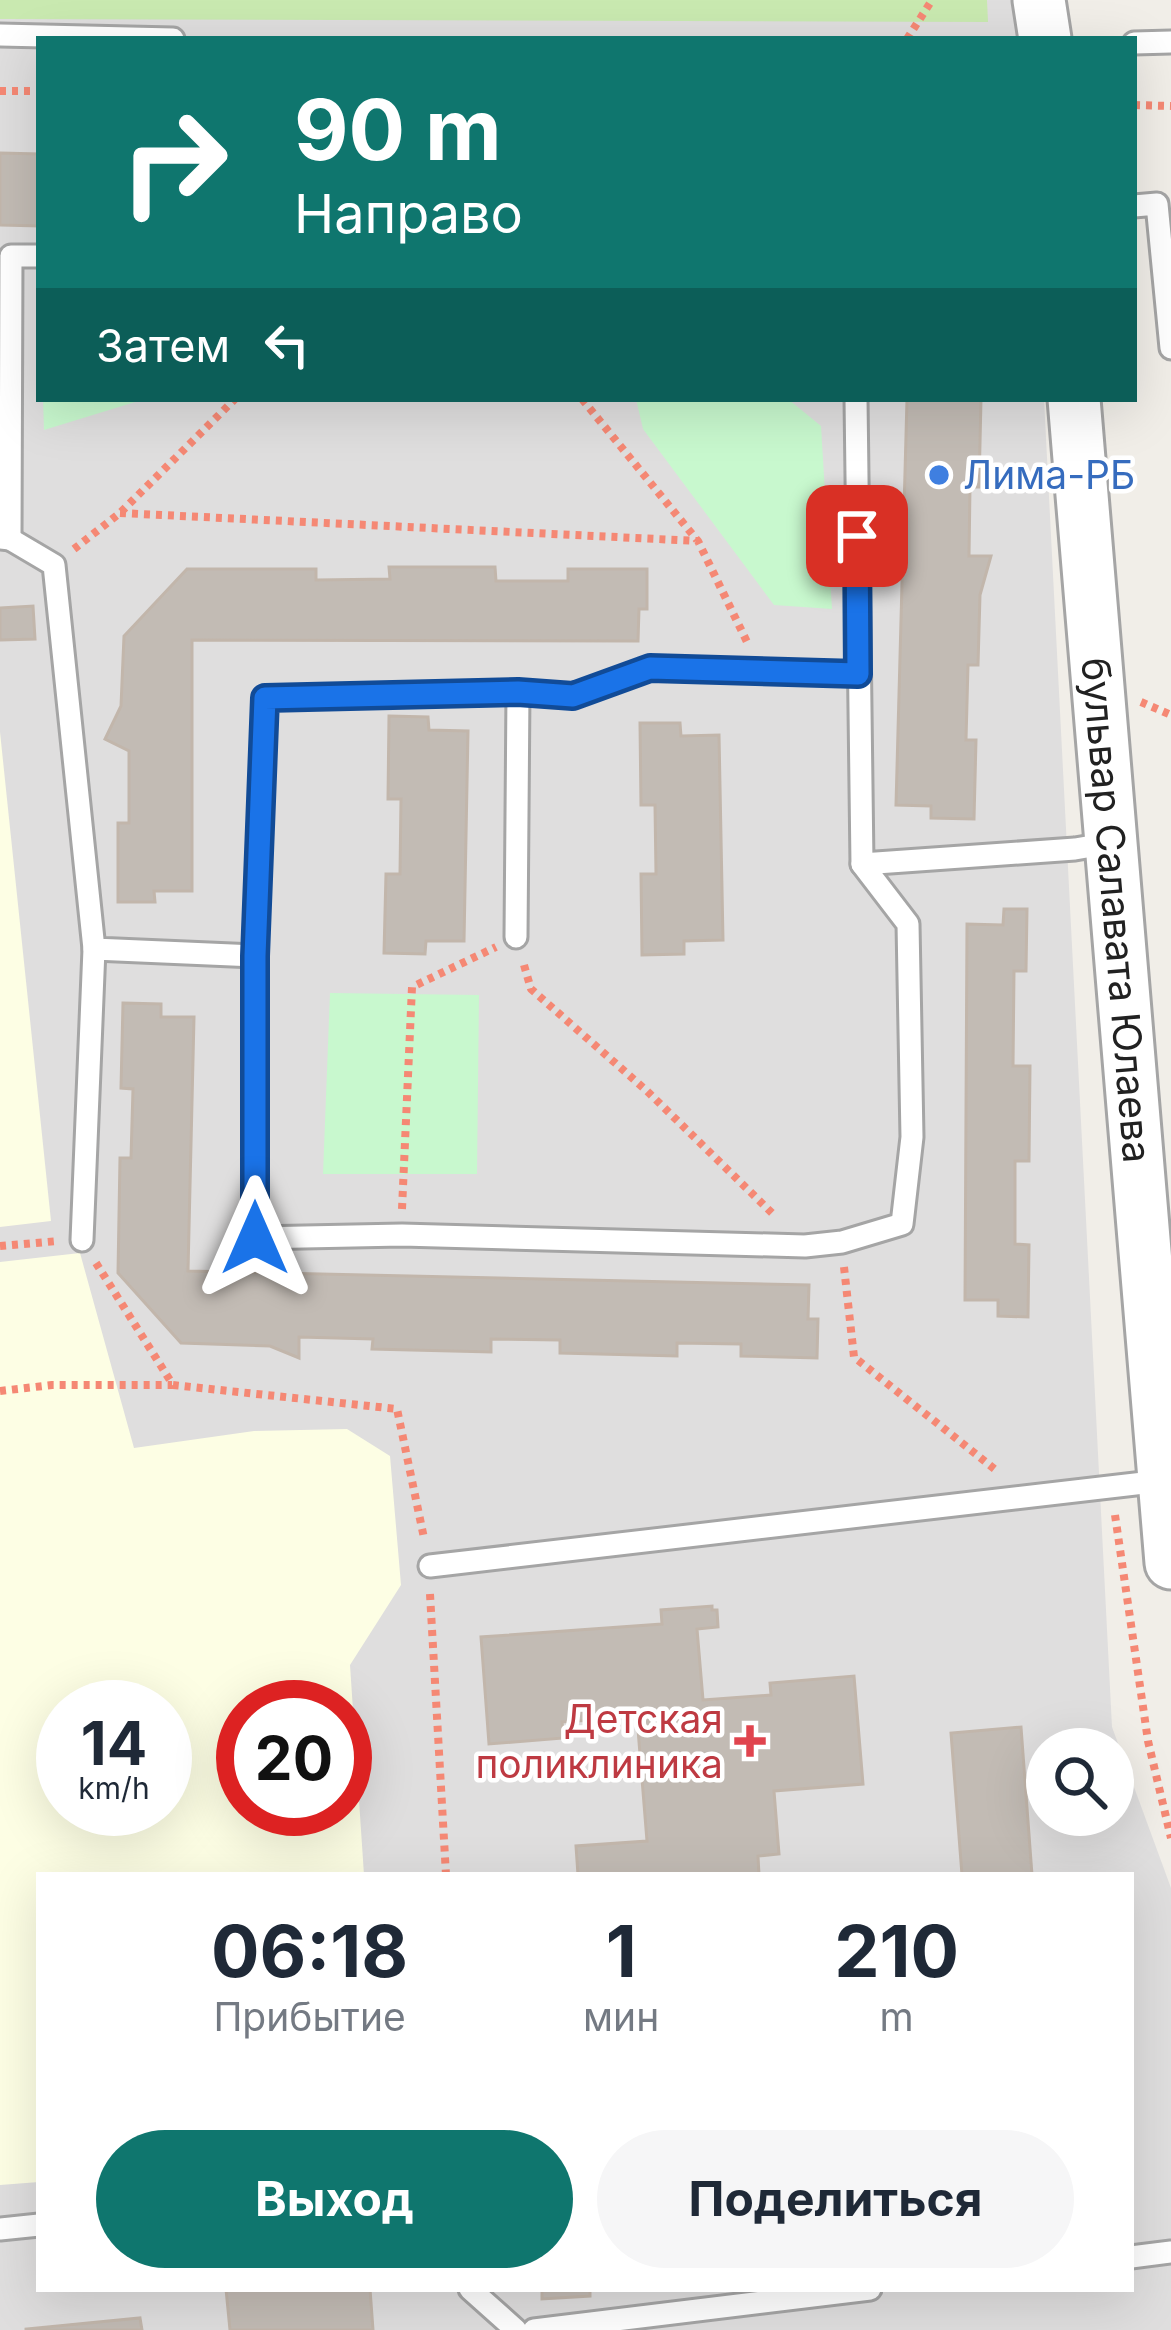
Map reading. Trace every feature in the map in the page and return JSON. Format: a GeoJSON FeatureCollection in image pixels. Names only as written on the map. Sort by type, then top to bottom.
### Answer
{"type":"FeatureCollection","features":[{"type":"Feature","properties":{"kind":"street"},"geometry":{"type":"LineString","coordinates":[[1039,0],[1045,36]]}},
{"type":"Feature","properties":{"kind":"street","name":"бульвар Салавата Юлаева"},"geometry":{"type":"LineString","coordinates":[[1074,402],[1171,1563]]}},
{"type":"Feature","properties":{"kind":"lane"},"geometry":{"type":"LineString","coordinates":[[0,35],[43,36]]}},
{"type":"Feature","properties":{"kind":"lane"},"geometry":{"type":"LineString","coordinates":[[1137,43],[1171,42]]}},
{"type":"Feature","properties":{"kind":"lane"},"geometry":{"type":"LineString","coordinates":[[1137,206],[1156,204],[1171,348]]}},
{"type":"Feature","properties":{"kind":"lane"},"geometry":{"type":"LineString","coordinates":[[36,256],[10,256],[5,538],[54,565],[94,949],[82,1240]]}},
{"type":"Feature","properties":{"kind":"lane"},"geometry":{"type":"LineString","coordinates":[[856,402],[862,864],[908,924],[912,1137],[902,1224],[842,1242],[805,1246],[402,1235],[255,1238],[255,956],[265,698],[518,692],[573,696],[650,668],[858,674]]}},
{"type":"Feature","properties":{"kind":"lane"},"geometry":{"type":"LineString","coordinates":[[516,937],[518,692]]}},
{"type":"Feature","properties":{"kind":"lane"},"geometry":{"type":"LineString","coordinates":[[862,864],[1110,843]]}},
{"type":"Feature","properties":{"kind":"lane"},"geometry":{"type":"LineString","coordinates":[[94,949],[255,956]]}},
{"type":"Feature","properties":{"kind":"lane"},"geometry":{"type":"LineString","coordinates":[[430,1566],[1161,1481]]}},
{"type":"Feature","properties":{"kind":"lane"},"geometry":{"type":"LineString","coordinates":[[0,2229],[36,2225]]}},
{"type":"Feature","properties":{"kind":"lane"},"geometry":{"type":"LineString","coordinates":[[1134,2257],[1171,2252]]}},
{"type":"Feature","properties":{"kind":"lane"},"geometry":{"type":"LineString","coordinates":[[473,2292],[516,2330]]}},
{"type":"Feature","properties":{"kind":"lane"},"geometry":{"type":"LineString","coordinates":[[534,2330],[845,2292]]}},
{"type":"Feature","properties":{"kind":"path"},"geometry":{"type":"LineString","coordinates":[[909,36],[932,0]]}},
{"type":"Feature","properties":{"kind":"path"},"geometry":{"type":"LineString","coordinates":[[0,91],[36,91]]}},
{"type":"Feature","properties":{"kind":"path"},"geometry":{"type":"LineString","coordinates":[[1137,105],[1171,106]]}},
{"type":"Feature","properties":{"kind":"path"},"geometry":{"type":"LineString","coordinates":[[54,565],[120,513],[233,402]]}},
{"type":"Feature","properties":{"kind":"path"},"geometry":{"type":"LineString","coordinates":[[584,402],[698,541],[763,674]]}},
{"type":"Feature","properties":{"kind":"path"},"geometry":{"type":"LineString","coordinates":[[120,513],[698,541]]}},
{"type":"Feature","properties":{"kind":"path"},"geometry":{"type":"LineString","coordinates":[[402,1235],[412,987],[516,937],[531,989],[647,1091],[805,1246]]}},
{"type":"Feature","properties":{"kind":"path"},"geometry":{"type":"LineString","coordinates":[[0,1246],[82,1240],[173,1385]]}},
{"type":"Feature","properties":{"kind":"path"},"geometry":{"type":"LineString","coordinates":[[842,1242],[854,1357],[1026,1495]]}},
{"type":"Feature","properties":{"kind":"path"},"geometry":{"type":"LineString","coordinates":[[0,1390],[173,1385],[397,1409],[430,1566],[446,1872]]}},
{"type":"Feature","properties":{"kind":"shaded area"},"geometry":{"type":"Polygon","coordinates":[[[0,0],[1015,0],[1025,36],[36,36],[36,402],[1044,402],[1112,1728],[1026,1728],[1026,1836],[1134,1836],[1134,1787],[1171,1888],[1171,2330],[0,2330],[0,0]]]}},
{"type":"Feature","properties":{"kind":"shaded area"},"geometry":{"type":"Polygon","coordinates":[[[0,732],[51,1221],[0,1227],[0,732]]]}},
{"type":"Feature","properties":{"kind":"shaded area"},"geometry":{"type":"Polygon","coordinates":[[[80,1253],[134,1448],[254,1431],[347,1429],[390,1456],[401,1585],[350,1665],[351,1680],[216,1680],[216,1836],[361,1836],[364,1872],[36,1872],[36,2182],[0,2185],[0,1262],[80,1253]]]}},
{"type":"Feature","properties":{"kind":"green space"},"geometry":{"type":"Polygon","coordinates":[[[0,0],[987,0],[988,22],[0,19],[0,0]]]}},
{"type":"Feature","properties":{"kind":"green space"},"geometry":{"type":"Polygon","coordinates":[[[43,402],[135,402],[44,430],[43,402]]]}},
{"type":"Feature","properties":{"kind":"green space"},"geometry":{"type":"Polygon","coordinates":[[[637,402],[792,402],[821,426],[832,609],[774,605],[643,429],[637,402]]]}},
{"type":"Feature","properties":{"kind":"green space"},"geometry":{"type":"Polygon","coordinates":[[[330,993],[479,995],[477,1174],[323,1174],[330,993]]]}},
{"type":"Feature","properties":{"kind":"building"},"geometry":{"type":"Polygon","coordinates":[[[0,153],[36,154],[36,226],[0,225],[0,153]]]}},
{"type":"Feature","properties":{"kind":"building"},"geometry":{"type":"Polygon","coordinates":[[[907,402],[981,402],[979,487],[970,487],[969,556],[991,556],[980,595],[978,665],[968,665],[966,740],[976,740],[974,819],[931,818],[931,806],[896,805],[907,402]]]}},
{"type":"Feature","properties":{"kind":"building"},"geometry":{"type":"Polygon","coordinates":[[[389,567],[495,567],[496,581],[568,581],[568,569],[647,569],[647,609],[639,609],[638,641],[192,640],[192,891],[154,891],[155,902],[118,902],[118,823],[129,823],[129,751],[105,739],[121,706],[124,636],[187,569],[316,569],[316,580],[390,579],[389,567]]]}},
{"type":"Feature","properties":{"kind":"building"},"geometry":{"type":"Polygon","coordinates":[[[33,606],[35,639],[0,640],[0,608],[33,606]]]}},
{"type":"Feature","properties":{"kind":"building"},"geometry":{"type":"Polygon","coordinates":[[[389,716],[428,717],[429,730],[468,731],[464,941],[426,941],[425,954],[384,953],[386,874],[400,874],[401,799],[388,799],[389,716]]]}},
{"type":"Feature","properties":{"kind":"building"},"geometry":{"type":"Polygon","coordinates":[[[640,723],[680,723],[681,736],[719,735],[723,940],[684,941],[684,954],[642,955],[641,874],[656,874],[655,805],[641,805],[640,723]]]}},
{"type":"Feature","properties":{"kind":"building"},"geometry":{"type":"Polygon","coordinates":[[[1004,909],[1027,909],[1026,971],[1014,971],[1013,1066],[1030,1066],[1029,1161],[1015,1161],[1015,1244],[1029,1245],[1028,1317],[998,1316],[998,1300],[965,1300],[967,924],[1003,925],[1004,909]]]}},
{"type":"Feature","properties":{"kind":"building"},"geometry":{"type":"Polygon","coordinates":[[[123,1003],[161,1004],[161,1017],[194,1017],[188,1271],[809,1285],[808,1319],[818,1319],[817,1358],[741,1356],[741,1344],[677,1343],[677,1356],[560,1353],[560,1340],[491,1339],[491,1352],[372,1349],[373,1339],[299,1337],[299,1358],[270,1346],[181,1343],[118,1273],[120,1158],[131,1158],[133,1089],[121,1088],[123,1003]]]}},
{"type":"Feature","properties":{"kind":"building","name":"Детская поликлиника"},"geometry":{"type":"Polygon","coordinates":[[[712,1606],[717,1610],[718,1627],[697,1629],[703,1700],[771,1695],[770,1683],[854,1676],[863,1784],[774,1791],[779,1854],[758,1856],[759,1872],[578,1872],[576,1846],[647,1841],[637,1717],[562,1722],[564,1738],[489,1744],[481,1637],[662,1624],[661,1610],[712,1606]]]}},
{"type":"Feature","properties":{"kind":"building"},"geometry":{"type":"Polygon","coordinates":[[[1021,1727],[1032,1872],[962,1872],[951,1733],[1021,1727]]]}},
{"type":"Feature","properties":{"kind":"building"},"geometry":{"type":"Polygon","coordinates":[[[226,2292],[370,2292],[373,2330],[230,2330],[226,2292]]]}},
{"type":"Feature","properties":{"kind":"building"},"geometry":{"type":"Polygon","coordinates":[[[542,2292],[590,2292],[590,2296],[542,2299],[542,2292]]]}},
{"type":"Feature","properties":{"kind":"building"},"geometry":{"type":"Polygon","coordinates":[[[140,2318],[142,2330],[26,2330],[26,2329],[140,2318]]]}},
{"type":"Feature","properties":{"kind":"place","name":"Лима-РБ"},"geometry":{"type":"Point","coordinates":[939,475]}},
{"type":"Feature","properties":{"kind":"place","name":"Детская поликлиника"},"geometry":{"type":"Point","coordinates":[750,1741]}},
{"type":"Feature","properties":{"kind":"route"},"geometry":{"type":"LineString","coordinates":[[255,1238],[255,956],[265,698],[518,692],[573,696],[650,668],[858,674],[857,536]]}}]}
